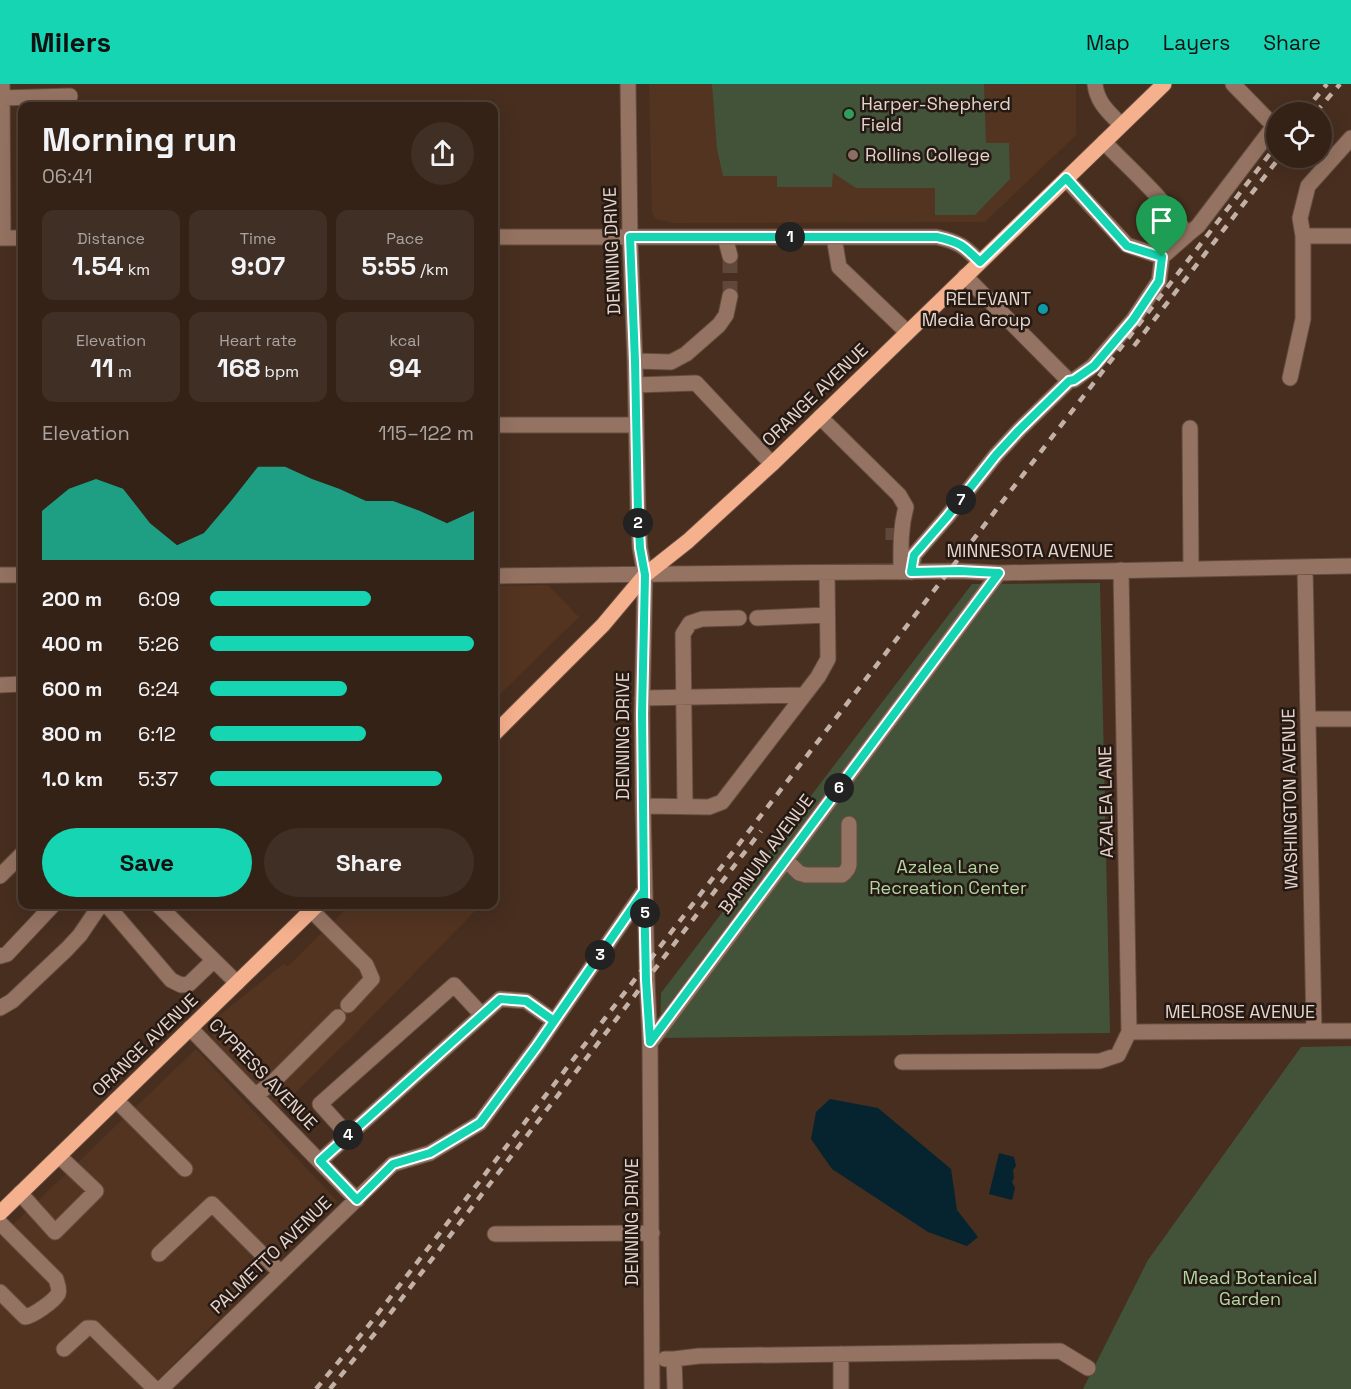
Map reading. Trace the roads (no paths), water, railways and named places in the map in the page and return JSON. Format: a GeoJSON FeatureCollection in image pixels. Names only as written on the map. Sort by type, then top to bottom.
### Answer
{"type":"FeatureCollection","features":[{"type":"Feature","properties":{"kind":"main road","name":"ORANGE AVENUE"},"geometry":{"type":"LineString","coordinates":[[498,730],[603,625],[645,575],[688,541],[771,464],[1164,84]]}},
{"type":"Feature","properties":{"kind":"main road","name":"ORANGE AVENUE"},"geometry":{"type":"LineString","coordinates":[[1,1214],[237,983],[309,909]]}},
{"type":"Feature","properties":{"kind":"street","name":"DENNING DRIVE"},"geometry":{"type":"LineString","coordinates":[[628,84],[630,237],[640,548],[645,575],[642,698],[646,980],[650,1042],[652,1389]]}},
{"type":"Feature","properties":{"kind":"street"},"geometry":{"type":"LineString","coordinates":[[1095,84],[1102,105],[1121,125]]}},
{"type":"Feature","properties":{"kind":"street"},"geometry":{"type":"LineString","coordinates":[[901,572],[1019,430],[1069,381],[1094,366],[1133,320],[1159,281],[1162,257],[1198,226],[1274,126],[1233,84]]}},
{"type":"Feature","properties":{"kind":"street"},"geometry":{"type":"LineString","coordinates":[[18,238],[2,238],[2,91],[70,96]]}},
{"type":"Feature","properties":{"kind":"street"},"geometry":{"type":"LineString","coordinates":[[1290,378],[1303,319],[1303,236],[1300,218],[1308,186],[1351,138]]}},
{"type":"Feature","properties":{"kind":"street"},"geometry":{"type":"LineString","coordinates":[[1104,142],[1164,205],[1187,235]]}},
{"type":"Feature","properties":{"kind":"street"},"geometry":{"type":"LineString","coordinates":[[1066,178],[1127,246],[1162,257]]}},
{"type":"Feature","properties":{"kind":"street"},"geometry":{"type":"LineString","coordinates":[[1303,236],[1351,236]]}},
{"type":"Feature","properties":{"kind":"street"},"geometry":{"type":"LineString","coordinates":[[498,237],[937,237],[960,243],[980,262]]}},
{"type":"Feature","properties":{"kind":"street"},"geometry":{"type":"LineString","coordinates":[[726,237],[730,256]]}},
{"type":"Feature","properties":{"kind":"street"},"geometry":{"type":"LineString","coordinates":[[834,237],[839,267],[907,332]]}},
{"type":"Feature","properties":{"kind":"street"},"geometry":{"type":"LineString","coordinates":[[965,276],[1069,381]]}},
{"type":"Feature","properties":{"kind":"street"},"geometry":{"type":"LineString","coordinates":[[635,361],[671,362],[686,354],[719,325],[726,315],[730,296]]}},
{"type":"Feature","properties":{"kind":"street"},"geometry":{"type":"LineString","coordinates":[[636,385],[696,383],[771,464]]}},
{"type":"Feature","properties":{"kind":"street"},"geometry":{"type":"LineString","coordinates":[[819,417],[899,495],[906,507],[901,525],[901,572]]}},
{"type":"Feature","properties":{"kind":"street"},"geometry":{"type":"LineString","coordinates":[[498,425],[636,425]]}},
{"type":"Feature","properties":{"kind":"street"},"geometry":{"type":"LineString","coordinates":[[1190,428],[1191,569]]}},
{"type":"Feature","properties":{"kind":"street"},"geometry":{"type":"LineString","coordinates":[[901,572],[893,534],[896,514],[902,501]]}},
{"type":"Feature","properties":{"kind":"street","name":"MINNESOTA AVENUE"},"geometry":{"type":"LineString","coordinates":[[498,576],[960,571],[999,573],[1351,566]]}},
{"type":"Feature","properties":{"kind":"street","name":"WASHINGTON AVENUE"},"geometry":{"type":"LineString","coordinates":[[1305,567],[1314,1031]]}},
{"type":"Feature","properties":{"kind":"street","name":"AZALEA LANE"},"geometry":{"type":"LineString","coordinates":[[1121,570],[1129,1032]]}},
{"type":"Feature","properties":{"kind":"street"},"geometry":{"type":"LineString","coordinates":[[643,806],[709,807],[722,802],[818,677],[828,659],[827,573]]}},
{"type":"Feature","properties":{"kind":"street","name":"BARNUM AVENUE"},"geometry":{"type":"LineString","coordinates":[[650,1042],[999,573]]}},
{"type":"Feature","properties":{"kind":"street"},"geometry":{"type":"LineString","coordinates":[[0,575],[18,575]]}},
{"type":"Feature","properties":{"kind":"street"},"geometry":{"type":"LineString","coordinates":[[757,618],[827,615]]}},
{"type":"Feature","properties":{"kind":"street"},"geometry":{"type":"LineString","coordinates":[[685,807],[683,634],[690,623],[702,619],[739,618]]}},
{"type":"Feature","properties":{"kind":"street"},"geometry":{"type":"LineString","coordinates":[[0,685],[18,684]]}},
{"type":"Feature","properties":{"kind":"street"},"geometry":{"type":"LineString","coordinates":[[642,698],[804,695]]}},
{"type":"Feature","properties":{"kind":"street"},"geometry":{"type":"LineString","coordinates":[[1308,719],[1351,719]]}},
{"type":"Feature","properties":{"kind":"street"},"geometry":{"type":"LineString","coordinates":[[786,860],[799,873],[806,876],[842,875],[848,870],[849,865],[849,824]]}},
{"type":"Feature","properties":{"kind":"street"},"geometry":{"type":"LineString","coordinates":[[0,876],[18,858]]}},
{"type":"Feature","properties":{"kind":"street","name":"PALMETTO AVENUE"},"geometry":{"type":"LineString","coordinates":[[161,1389],[393,1164],[430,1153],[480,1123],[644,891]]}},
{"type":"Feature","properties":{"kind":"street"},"geometry":{"type":"LineString","coordinates":[[0,956],[7,954],[49,909]]}},
{"type":"Feature","properties":{"kind":"street"},"geometry":{"type":"LineString","coordinates":[[0,1008],[12,1001],[67,949],[80,935],[98,909]]}},
{"type":"Feature","properties":{"kind":"street"},"geometry":{"type":"LineString","coordinates":[[110,909],[171,980],[181,985],[189,984],[213,961]]}},
{"type":"Feature","properties":{"kind":"street"},"geometry":{"type":"LineString","coordinates":[[161,909],[237,983]]}},
{"type":"Feature","properties":{"kind":"street"},"geometry":{"type":"LineString","coordinates":[[256,1095],[273,1082],[372,979],[366,965],[313,909]]}},
{"type":"Feature","properties":{"kind":"street"},"geometry":{"type":"LineString","coordinates":[[348,1135],[320,1104],[454,985],[482,1015]]}},
{"type":"Feature","properties":{"kind":"street"},"geometry":{"type":"LineString","coordinates":[[320,1161],[500,999],[526,1001],[554,1021]]}},
{"type":"Feature","properties":{"kind":"street","name":"CYPRESS AVENUE"},"geometry":{"type":"LineString","coordinates":[[190,1028],[357,1200]]}},
{"type":"Feature","properties":{"kind":"street","name":"MELROSE AVENUE"},"geometry":{"type":"LineString","coordinates":[[1129,1032],[1351,1031]]}},
{"type":"Feature","properties":{"kind":"street"},"geometry":{"type":"LineString","coordinates":[[902,1062],[1100,1061],[1118,1055],[1129,1032]]}},
{"type":"Feature","properties":{"kind":"street"},"geometry":{"type":"LineString","coordinates":[[116,1100],[185,1169]]}},
{"type":"Feature","properties":{"kind":"street"},"geometry":{"type":"LineString","coordinates":[[20,1193],[55,1232],[96,1191],[59,1156]]}},
{"type":"Feature","properties":{"kind":"street"},"geometry":{"type":"LineString","coordinates":[[159,1254],[212,1204],[281,1273]]}},
{"type":"Feature","properties":{"kind":"street"},"geometry":{"type":"LineString","coordinates":[[0,1292],[25,1317],[32,1316],[57,1295],[59,1287],[56,1279],[1,1214]]}},
{"type":"Feature","properties":{"kind":"street"},"geometry":{"type":"LineString","coordinates":[[495,1234],[652,1233]]}},
{"type":"Feature","properties":{"kind":"street"},"geometry":{"type":"LineString","coordinates":[[64,1349],[87,1328],[93,1328],[154,1389]]}},
{"type":"Feature","properties":{"kind":"street"},"geometry":{"type":"LineString","coordinates":[[651,1359],[699,1356],[1060,1351],[1088,1368]]}},
{"type":"Feature","properties":{"kind":"street"},"geometry":{"type":"LineString","coordinates":[[841,1354],[842,1389]]}},
{"type":"Feature","properties":{"kind":"street"},"geometry":{"type":"LineString","coordinates":[[674,1359],[675,1389]]}},
{"type":"Feature","properties":{"kind":"water"},"geometry":{"type":"Polygon","coordinates":[[[830,1099],[878,1108],[951,1169],[957,1210],[978,1237],[967,1246],[928,1232],[832,1169],[811,1139],[816,1112],[830,1099]]]}},
{"type":"Feature","properties":{"kind":"water"},"geometry":{"type":"Polygon","coordinates":[[[999,1153],[1014,1157],[1016,1166],[1013,1170],[1012,1182],[1015,1188],[1012,1200],[989,1194],[999,1153]]]}},
{"type":"Feature","properties":{"kind":"tunnel"},"geometry":{"type":"LineString","coordinates":[[730,256],[730,296]]}},
{"type":"Feature","properties":{"kind":"tunnel"},"geometry":{"type":"LineString","coordinates":[[893,528],[893,540]]}},
{"type":"Feature","properties":{"kind":"railway"},"geometry":{"type":"LineString","coordinates":[[1312,102],[1327,84]]}},
{"type":"Feature","properties":{"kind":"railway"},"geometry":{"type":"LineString","coordinates":[[1325,102],[1340,84]]}},
{"type":"Feature","properties":{"kind":"railway"},"geometry":{"type":"LineString","coordinates":[[316,1389],[369,1325],[1266,159]]}},
{"type":"Feature","properties":{"kind":"railway"},"geometry":{"type":"LineString","coordinates":[[1134,346],[1271,168]]}},
{"type":"Feature","properties":{"kind":"railway"},"geometry":{"type":"LineString","coordinates":[[330,1389],[761,831]]}},
{"type":"Feature","properties":{"kind":"place","name":"Harper-Shepherd Field"},"geometry":{"type":"Point","coordinates":[849,114]}},
{"type":"Feature","properties":{"kind":"place","name":"Rollins College"},"geometry":{"type":"Point","coordinates":[853,155]}},
{"type":"Feature","properties":{"kind":"place","name":"RELEVANT Media Group"},"geometry":{"type":"Point","coordinates":[1043,309]}},
{"type":"Feature","properties":{"kind":"park label","name":"Azalea Lane Recreation Center"},"geometry":{"type":"Point","coordinates":[948,877]}},
{"type":"Feature","properties":{"kind":"park label","name":"Mead Botanical Garden"},"geometry":{"type":"Point","coordinates":[1250,1288]}}]}
